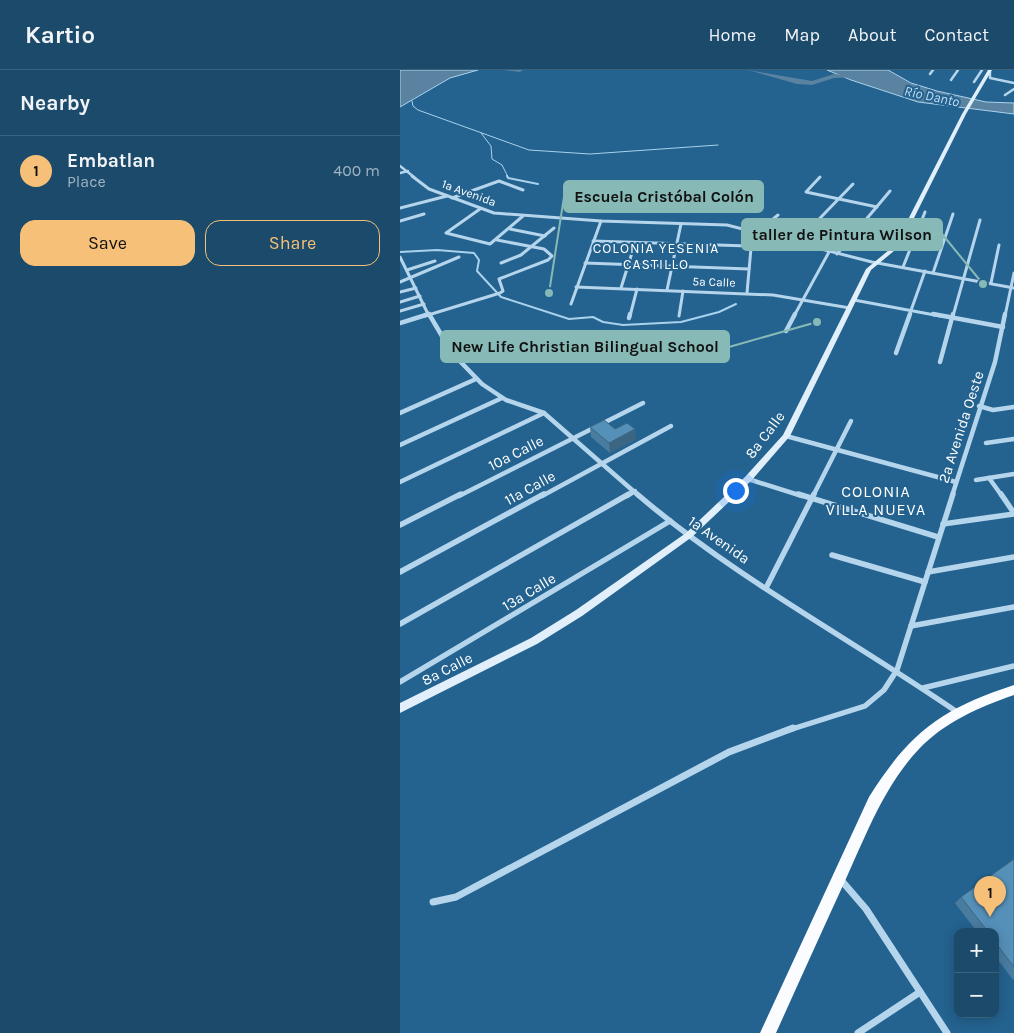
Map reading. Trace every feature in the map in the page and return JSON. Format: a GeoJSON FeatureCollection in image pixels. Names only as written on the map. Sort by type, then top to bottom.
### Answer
{"type":"FeatureCollection","features":[{"type":"Feature","properties":{"kind":"main road"},"geometry":{"type":"LineString","coordinates":[[768,1033],[874,802],[891,772],[924,735],[957,712],[985,698],[1014,690]]}},
{"type":"Feature","properties":{"kind":"street"},"geometry":{"type":"LineString","coordinates":[[930,74],[933,70]]}},
{"type":"Feature","properties":{"kind":"street"},"geometry":{"type":"LineString","coordinates":[[951,80],[958,70]]}},
{"type":"Feature","properties":{"kind":"street"},"geometry":{"type":"LineString","coordinates":[[974,82],[982,70]]}},
{"type":"Feature","properties":{"kind":"street"},"geometry":{"type":"LineString","coordinates":[[989,71],[990,78],[1014,83]]}},
{"type":"Feature","properties":{"kind":"street","name":"8a Calle"},"geometry":{"type":"LineString","coordinates":[[400,708],[534,641],[579,613],[689,535],[748,479],[786,436],[869,270],[893,251],[910,223],[964,114],[989,71]]}},
{"type":"Feature","properties":{"kind":"street"},"geometry":{"type":"LineString","coordinates":[[1005,95],[1014,89]]}},
{"type":"Feature","properties":{"kind":"street","name":"1a Avenida"},"geometry":{"type":"LineString","coordinates":[[400,166],[427,188],[500,215],[601,221],[727,225],[812,248]]}},
{"type":"Feature","properties":{"kind":"street"},"geometry":{"type":"LineString","coordinates":[[400,173],[408,171]]}},
{"type":"Feature","properties":{"kind":"street"},"geometry":{"type":"LineString","coordinates":[[820,176],[806,192],[876,207]]}},
{"type":"Feature","properties":{"kind":"street"},"geometry":{"type":"LineString","coordinates":[[400,208],[450,197],[498,182],[523,190]]}},
{"type":"Feature","properties":{"kind":"street"},"geometry":{"type":"LineString","coordinates":[[796,243],[837,198],[853,184]]}},
{"type":"Feature","properties":{"kind":"street"},"geometry":{"type":"LineString","coordinates":[[837,254],[890,191]]}},
{"type":"Feature","properties":{"kind":"street"},"geometry":{"type":"LineString","coordinates":[[480,209],[446,233],[487,244],[497,240],[523,216]]}},
{"type":"Feature","properties":{"kind":"street"},"geometry":{"type":"LineString","coordinates":[[903,267],[925,212]]}},
{"type":"Feature","properties":{"kind":"street"},"geometry":{"type":"LineString","coordinates":[[400,221],[424,214]]}},
{"type":"Feature","properties":{"kind":"street"},"geometry":{"type":"LineString","coordinates":[[933,273],[953,214]]}},
{"type":"Feature","properties":{"kind":"street"},"geometry":{"type":"LineString","coordinates":[[747,293],[751,248],[756,233],[778,215]]}},
{"type":"Feature","properties":{"kind":"street"},"geometry":{"type":"LineString","coordinates":[[940,362],[965,279],[980,220]]}},
{"type":"Feature","properties":{"kind":"street"},"geometry":{"type":"LineString","coordinates":[[572,304],[576,287],[601,221]]}},
{"type":"Feature","properties":{"kind":"street"},"geometry":{"type":"LineString","coordinates":[[667,290],[681,224]]}},
{"type":"Feature","properties":{"kind":"street"},"geometry":{"type":"LineString","coordinates":[[501,262],[521,255],[554,228]]}},
{"type":"Feature","properties":{"kind":"street"},"geometry":{"type":"LineString","coordinates":[[510,229],[545,236]]}},
{"type":"Feature","properties":{"kind":"street"},"geometry":{"type":"LineString","coordinates":[[400,323],[494,296],[503,291],[498,279],[548,260],[552,254],[548,251],[497,240]]}},
{"type":"Feature","properties":{"kind":"street"},"geometry":{"type":"LineString","coordinates":[[594,241],[751,248],[812,248],[1013,287]]}},
{"type":"Feature","properties":{"kind":"street"},"geometry":{"type":"LineString","coordinates":[[621,288],[636,243]]}},
{"type":"Feature","properties":{"kind":"street"},"geometry":{"type":"LineString","coordinates":[[990,283],[999,246]]}},
{"type":"Feature","properties":{"kind":"street"},"geometry":{"type":"LineString","coordinates":[[786,331],[829,252]]}},
{"type":"Feature","properties":{"kind":"street"},"geometry":{"type":"LineString","coordinates":[[400,282],[459,256]]}},
{"type":"Feature","properties":{"kind":"street","name":"1a Avenida"},"geometry":{"type":"LineString","coordinates":[[400,257],[402,265],[408,271],[450,352],[476,379],[502,398],[530,405],[544,413],[670,521],[689,535],[766,588],[897,670],[957,712]]}},
{"type":"Feature","properties":{"kind":"street"},"geometry":{"type":"LineString","coordinates":[[400,275],[435,261]]}},
{"type":"Feature","properties":{"kind":"street"},"geometry":{"type":"LineString","coordinates":[[585,263],[749,269]]}},
{"type":"Feature","properties":{"kind":"street"},"geometry":{"type":"LineString","coordinates":[[896,353],[909,311],[925,271]]}},
{"type":"Feature","properties":{"kind":"street","name":"2a Avenida Oeste"},"geometry":{"type":"LineString","coordinates":[[433,902],[456,897],[729,752],[768,736],[865,706],[884,690],[897,670],[979,406],[995,362],[1013,287],[1014,273]]}},
{"type":"Feature","properties":{"kind":"street","name":"5a Calle"},"geometry":{"type":"LineString","coordinates":[[576,287],[747,293],[803,299],[850,308]]}},
{"type":"Feature","properties":{"kind":"street"},"geometry":{"type":"LineString","coordinates":[[400,292],[416,288]]}},
{"type":"Feature","properties":{"kind":"street"},"geometry":{"type":"LineString","coordinates":[[629,318],[638,289]]}},
{"type":"Feature","properties":{"kind":"street"},"geometry":{"type":"LineString","coordinates":[[678,316],[683,291]]}},
{"type":"Feature","properties":{"kind":"street"},"geometry":{"type":"LineString","coordinates":[[400,302],[420,296]]}},
{"type":"Feature","properties":{"kind":"street"},"geometry":{"type":"LineString","coordinates":[[854,300],[1003,327]]}},
{"type":"Feature","properties":{"kind":"street"},"geometry":{"type":"LineString","coordinates":[[400,311],[424,304]]}},
{"type":"Feature","properties":{"kind":"street"},"geometry":{"type":"LineString","coordinates":[[400,413],[476,379]]}},
{"type":"Feature","properties":{"kind":"street"},"geometry":{"type":"LineString","coordinates":[[400,445],[502,398]]}},
{"type":"Feature","properties":{"kind":"street","name":"10a Calle"},"geometry":{"type":"LineString","coordinates":[[400,525],[643,403]]}},
{"type":"Feature","properties":{"kind":"street"},"geometry":{"type":"LineString","coordinates":[[979,406],[993,410],[1014,406]]}},
{"type":"Feature","properties":{"kind":"street"},"geometry":{"type":"LineString","coordinates":[[400,482],[544,413]]}},
{"type":"Feature","properties":{"kind":"street"},"geometry":{"type":"LineString","coordinates":[[766,588],[851,421]]}},
{"type":"Feature","properties":{"kind":"street","name":"11a Calle"},"geometry":{"type":"LineString","coordinates":[[400,572],[671,426]]}},
{"type":"Feature","properties":{"kind":"street"},"geometry":{"type":"LineString","coordinates":[[786,436],[956,482]]}},
{"type":"Feature","properties":{"kind":"street"},"geometry":{"type":"LineString","coordinates":[[986,443],[1014,438]]}},
{"type":"Feature","properties":{"kind":"street"},"geometry":{"type":"LineString","coordinates":[[976,480],[1014,474]]}},
{"type":"Feature","properties":{"kind":"street"},"geometry":{"type":"LineString","coordinates":[[943,524],[1014,513],[989,478]]}},
{"type":"Feature","properties":{"kind":"street"},"geometry":{"type":"LineString","coordinates":[[748,479],[938,537]]}},
{"type":"Feature","properties":{"kind":"street"},"geometry":{"type":"LineString","coordinates":[[400,624],[635,491]]}},
{"type":"Feature","properties":{"kind":"street","name":"13a Calle"},"geometry":{"type":"LineString","coordinates":[[400,682],[670,521]]}},
{"type":"Feature","properties":{"kind":"street"},"geometry":{"type":"LineString","coordinates":[[832,555],[924,582]]}},
{"type":"Feature","properties":{"kind":"street"},"geometry":{"type":"LineString","coordinates":[[928,572],[1014,557]]}},
{"type":"Feature","properties":{"kind":"street"},"geometry":{"type":"LineString","coordinates":[[911,626],[1014,607]]}},
{"type":"Feature","properties":{"kind":"street"},"geometry":{"type":"LineString","coordinates":[[923,688],[1014,666]]}},
{"type":"Feature","properties":{"kind":"street"},"geometry":{"type":"LineString","coordinates":[[840,879],[866,909],[947,1033]]}},
{"type":"Feature","properties":{"kind":"street"},"geometry":{"type":"LineString","coordinates":[[858,1033],[920,992]]}},
{"type":"Feature","properties":{"kind":"water"},"geometry":{"type":"Polygon","coordinates":[[[400,70],[478,70],[450,78],[400,107],[400,70]]]}},
{"type":"Feature","properties":{"kind":"water","name":"Río Danto"},"geometry":{"type":"Polygon","coordinates":[[[827,70],[888,70],[911,83],[937,91],[986,102],[1014,103],[1014,114],[918,102],[827,70]]]}},
{"type":"Feature","properties":{"kind":"building"},"geometry":{"type":"Polygon","coordinates":[[[604,420],[615,429],[627,423],[635,429],[609,443],[590,427],[604,420]]]}},
{"type":"Feature","properties":{"kind":"building"},"geometry":{"type":"Polygon","coordinates":[[[1014,859],[1014,967],[999,947],[999,928],[985,928],[961,897],[1014,859]]]}},
{"type":"Feature","properties":{"kind":"waterway"},"geometry":{"type":"LineString","coordinates":[[506,70],[520,70]]}},
{"type":"Feature","properties":{"kind":"waterway"},"geometry":{"type":"LineString","coordinates":[[751,70],[797,82],[812,83],[834,76],[858,77]]}},
{"type":"Feature","properties":{"kind":"waterway"},"geometry":{"type":"LineString","coordinates":[[412,101],[413,106],[418,110],[529,150],[590,154],[718,145]]}},
{"type":"Feature","properties":{"kind":"waterway"},"geometry":{"type":"LineString","coordinates":[[481,133],[491,146],[492,159],[502,165],[508,177]]}},
{"type":"Feature","properties":{"kind":"waterway"},"geometry":{"type":"LineString","coordinates":[[507,176],[508,178],[538,184]]}},
{"type":"Feature","properties":{"kind":"waterway"},"geometry":{"type":"LineString","coordinates":[[400,252],[437,250],[474,253],[479,260],[477,271],[501,297],[569,319],[593,317],[603,322],[623,325],[681,322],[719,312],[736,304]]}},
{"type":"Feature","properties":{"kind":"place","name":"taller de Pintura Wilson"},"geometry":{"type":"Point","coordinates":[983,284]}},
{"type":"Feature","properties":{"kind":"place","name":"Escuela Cristóbal Colón"},"geometry":{"type":"Point","coordinates":[549,293]}},
{"type":"Feature","properties":{"kind":"place","name":"New Life Christian Bilingual School"},"geometry":{"type":"Point","coordinates":[817,322]}},
{"type":"Feature","properties":{"kind":"place","name":"Embatlan"},"geometry":{"type":"Point","coordinates":[990,917]}},
{"type":"Feature","properties":{"kind":"district","name":"COLONIA YESENIA CASTILLO"},"geometry":{"type":"Point","coordinates":[656,256]}},
{"type":"Feature","properties":{"kind":"district","name":"COLONIA VILLA NUEVA"},"geometry":{"type":"Point","coordinates":[876,500]}}]}
